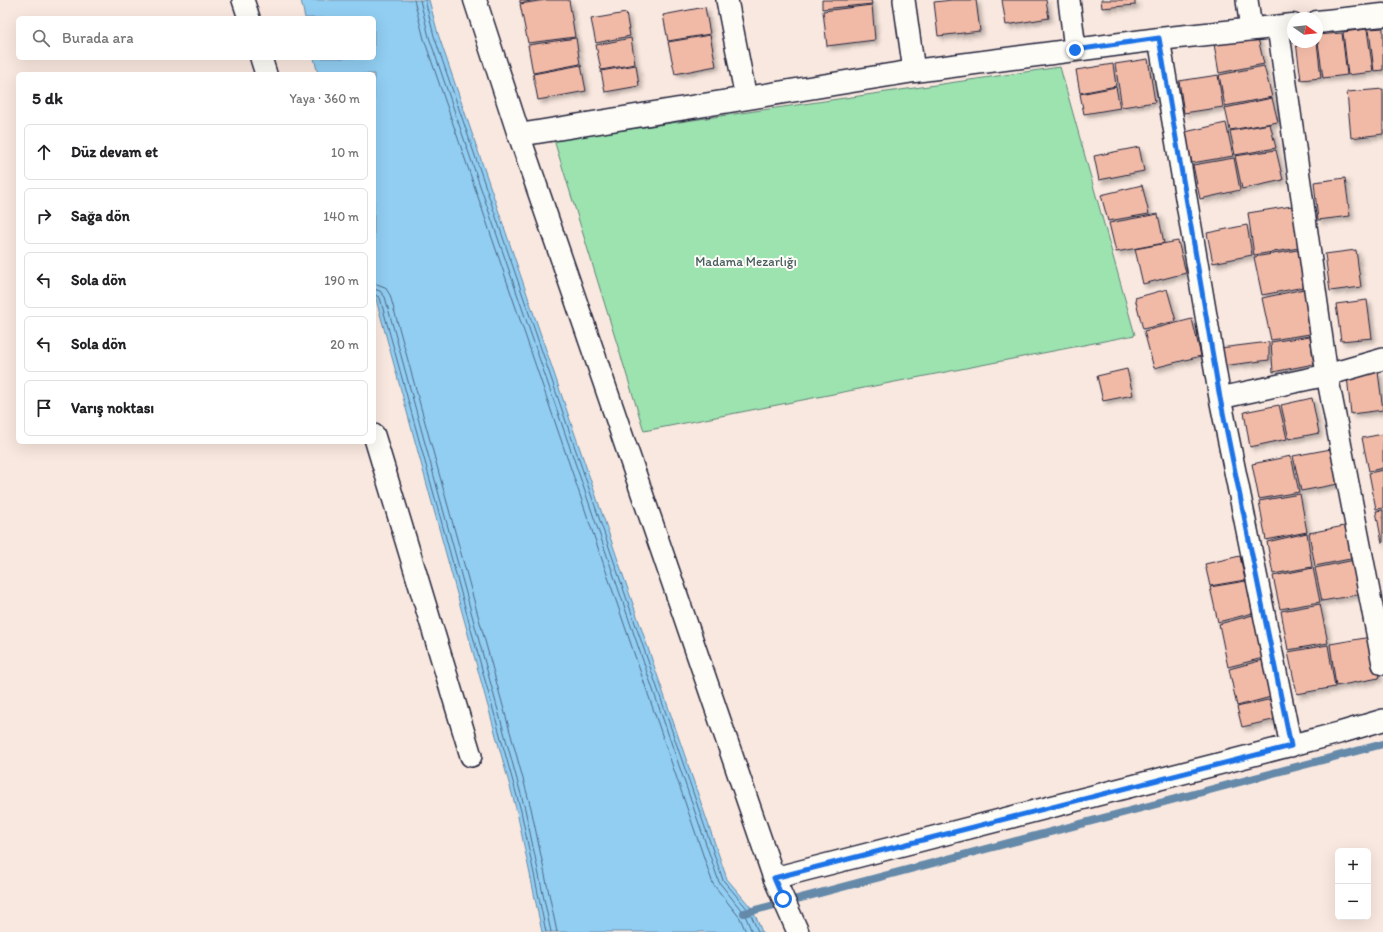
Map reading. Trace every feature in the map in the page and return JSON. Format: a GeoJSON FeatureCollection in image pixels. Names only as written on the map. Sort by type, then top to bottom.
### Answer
{"type":"FeatureCollection","features":[{"type":"Feature","properties":{"kind":"main road"},"geometry":{"type":"LineString","coordinates":[[475,0],[519,135],[914,71],[1159,38],[1286,26]]}},
{"type":"Feature","properties":{"kind":"main road"},"geometry":{"type":"LineString","coordinates":[[1323,21],[1383,15]]}},
{"type":"Feature","properties":{"kind":"street"},"geometry":{"type":"LineString","coordinates":[[243,0],[248,16]]}},
{"type":"Feature","properties":{"kind":"street"},"geometry":{"type":"LineString","coordinates":[[728,0],[746,98]]}},
{"type":"Feature","properties":{"kind":"street"},"geometry":{"type":"LineString","coordinates":[[904,0],[914,71]]}},
{"type":"Feature","properties":{"kind":"street"},"geometry":{"type":"LineString","coordinates":[[1069,0],[1075,50]]}},
{"type":"Feature","properties":{"kind":"street"},"geometry":{"type":"LineString","coordinates":[[1246,0],[1251,29]]}},
{"type":"Feature","properties":{"kind":"street"},"geometry":{"type":"LineString","coordinates":[[1286,26],[1327,375],[1383,664]]}},
{"type":"Feature","properties":{"kind":"street"},"geometry":{"type":"LineString","coordinates":[[1159,38],[1220,398],[1291,746]]}},
{"type":"Feature","properties":{"kind":"street"},"geometry":{"type":"LineString","coordinates":[[262,60],[265,72]]}},
{"type":"Feature","properties":{"kind":"street"},"geometry":{"type":"LineString","coordinates":[[519,135],[774,878],[798,932]]}},
{"type":"Feature","properties":{"kind":"street"},"geometry":{"type":"LineString","coordinates":[[1220,398],[1327,375],[1383,359]]}},
{"type":"Feature","properties":{"kind":"street"},"geometry":{"type":"LineString","coordinates":[[376,441],[471,756]]}},
{"type":"Feature","properties":{"kind":"street"},"geometry":{"type":"LineString","coordinates":[[774,878],[1291,746],[1383,720]]}},
{"type":"Feature","properties":{"kind":"green space","name":"Madama Mezarlığı"},"geometry":{"type":"Polygon","coordinates":[[[1060,67],[1135,335],[644,431],[554,140],[1060,67]]]}},
{"type":"Feature","properties":{"kind":"water"},"geometry":{"type":"Polygon","coordinates":[[[301,0],[429,0],[438,34],[727,879],[753,910],[762,932],[542,932],[517,812],[376,299],[376,72],[318,72],[314,60],[376,60],[376,16],[305,16],[301,0]]]}},
{"type":"Feature","properties":{"kind":"building"},"geometry":{"type":"Polygon","coordinates":[[[520,0],[536,0],[520,3],[520,0]]]}},
{"type":"Feature","properties":{"kind":"building"},"geometry":{"type":"Polygon","coordinates":[[[546,0],[569,0],[575,37],[528,43],[520,4],[546,0]]]}},
{"type":"Feature","properties":{"kind":"building"},"geometry":{"type":"Polygon","coordinates":[[[822,0],[871,0],[872,4],[822,9],[822,0]]]}},
{"type":"Feature","properties":{"kind":"building"},"geometry":{"type":"Polygon","coordinates":[[[976,0],[980,31],[938,36],[934,2],[976,0]]]}},
{"type":"Feature","properties":{"kind":"building"},"geometry":{"type":"Polygon","coordinates":[[[1002,0],[1046,0],[1049,18],[1006,25],[1002,0]]]}},
{"type":"Feature","properties":{"kind":"building"},"geometry":{"type":"Polygon","coordinates":[[[1101,0],[1135,0],[1135,5],[1102,8],[1101,0]]]}},
{"type":"Feature","properties":{"kind":"building"},"geometry":{"type":"Polygon","coordinates":[[[872,5],[875,40],[827,46],[823,11],[872,5]]]}},
{"type":"Feature","properties":{"kind":"building"},"geometry":{"type":"Polygon","coordinates":[[[705,7],[710,34],[668,41],[663,15],[705,7]]]}},
{"type":"Feature","properties":{"kind":"building"},"geometry":{"type":"Polygon","coordinates":[[[626,13],[630,36],[596,43],[591,19],[626,13]]]}},
{"type":"Feature","properties":{"kind":"building"},"geometry":{"type":"Polygon","coordinates":[[[1383,28],[1383,70],[1374,71],[1369,29],[1383,28]]]}},
{"type":"Feature","properties":{"kind":"building"},"geometry":{"type":"Polygon","coordinates":[[[1367,29],[1373,72],[1348,75],[1343,32],[1367,29]]]}},
{"type":"Feature","properties":{"kind":"building"},"geometry":{"type":"Polygon","coordinates":[[[1342,33],[1347,75],[1323,78],[1319,48],[1323,48],[1323,35],[1342,33]]]}},
{"type":"Feature","properties":{"kind":"building"},"geometry":{"type":"Polygon","coordinates":[[[1257,34],[1264,64],[1219,73],[1214,44],[1257,34]]]}},
{"type":"Feature","properties":{"kind":"building"},"geometry":{"type":"Polygon","coordinates":[[[710,35],[716,66],[675,74],[668,42],[710,35]]]}},
{"type":"Feature","properties":{"kind":"building"},"geometry":{"type":"Polygon","coordinates":[[[576,38],[580,64],[533,73],[528,45],[576,38]]]}},
{"type":"Feature","properties":{"kind":"building"},"geometry":{"type":"Polygon","coordinates":[[[631,38],[635,64],[601,70],[596,45],[631,38]]]}},
{"type":"Feature","properties":{"kind":"building"},"geometry":{"type":"Polygon","coordinates":[[[1297,48],[1318,48],[1321,78],[1301,80],[1297,48]]]}},
{"type":"Feature","properties":{"kind":"building"},"geometry":{"type":"Polygon","coordinates":[[[1148,59],[1155,102],[1122,107],[1115,64],[1148,59]]]}},
{"type":"Feature","properties":{"kind":"building"},"geometry":{"type":"Polygon","coordinates":[[[1113,64],[1116,86],[1080,93],[1076,70],[1113,64]]]}},
{"type":"Feature","properties":{"kind":"building"},"geometry":{"type":"Polygon","coordinates":[[[581,65],[586,91],[538,100],[533,74],[581,65]]]}},
{"type":"Feature","properties":{"kind":"building"},"geometry":{"type":"Polygon","coordinates":[[[636,65],[639,86],[605,92],[601,71],[636,65]]]}},
{"type":"Feature","properties":{"kind":"building"},"geometry":{"type":"Polygon","coordinates":[[[1264,66],[1272,97],[1225,106],[1219,75],[1264,66]]]}},
{"type":"Feature","properties":{"kind":"building"},"geometry":{"type":"Polygon","coordinates":[[[1218,75],[1223,107],[1184,113],[1179,81],[1218,75]]]}},
{"type":"Feature","properties":{"kind":"building"},"geometry":{"type":"Polygon","coordinates":[[[1116,87],[1120,108],[1084,114],[1080,94],[1116,87]]]}},
{"type":"Feature","properties":{"kind":"building"},"geometry":{"type":"Polygon","coordinates":[[[1383,89],[1383,134],[1351,138],[1347,92],[1383,89]]]}},
{"type":"Feature","properties":{"kind":"building"},"geometry":{"type":"Polygon","coordinates":[[[1272,98],[1278,122],[1230,130],[1225,108],[1272,98]]]}},
{"type":"Feature","properties":{"kind":"building"},"geometry":{"type":"Polygon","coordinates":[[[1226,123],[1233,156],[1192,163],[1185,132],[1226,123]]]}},
{"type":"Feature","properties":{"kind":"building"},"geometry":{"type":"Polygon","coordinates":[[[1270,124],[1276,148],[1235,155],[1230,131],[1270,124]]]}},
{"type":"Feature","properties":{"kind":"building"},"geometry":{"type":"Polygon","coordinates":[[[1139,147],[1144,171],[1099,180],[1094,156],[1139,147]]]}},
{"type":"Feature","properties":{"kind":"building"},"geometry":{"type":"Polygon","coordinates":[[[1276,150],[1283,180],[1242,189],[1235,156],[1276,150]]]}},
{"type":"Feature","properties":{"kind":"building"},"geometry":{"type":"Polygon","coordinates":[[[1234,158],[1240,190],[1200,199],[1193,165],[1234,158]]]}},
{"type":"Feature","properties":{"kind":"building"},"geometry":{"type":"Polygon","coordinates":[[[1345,178],[1350,216],[1318,220],[1314,182],[1345,178]]]}},
{"type":"Feature","properties":{"kind":"building"},"geometry":{"type":"Polygon","coordinates":[[[1142,185],[1149,214],[1108,221],[1101,195],[1142,185]]]}},
{"type":"Feature","properties":{"kind":"building"},"geometry":{"type":"Polygon","coordinates":[[[1292,206],[1299,248],[1254,255],[1248,213],[1292,206]]]}},
{"type":"Feature","properties":{"kind":"building"},"geometry":{"type":"Polygon","coordinates":[[[1158,214],[1164,243],[1116,252],[1109,223],[1158,214]]]}},
{"type":"Feature","properties":{"kind":"building"},"geometry":{"type":"Polygon","coordinates":[[[1247,225],[1252,255],[1213,263],[1207,233],[1247,225]]]}},
{"type":"Feature","properties":{"kind":"building"},"geometry":{"type":"Polygon","coordinates":[[[1178,241],[1186,273],[1143,284],[1135,249],[1178,241]]]}},
{"type":"Feature","properties":{"kind":"building"},"geometry":{"type":"Polygon","coordinates":[[[1298,250],[1304,287],[1262,295],[1254,257],[1298,250]]]}},
{"type":"Feature","properties":{"kind":"building"},"geometry":{"type":"Polygon","coordinates":[[[1356,250],[1361,287],[1330,291],[1325,254],[1356,250]]]}},
{"type":"Feature","properties":{"kind":"building"},"geometry":{"type":"Polygon","coordinates":[[[1167,289],[1176,321],[1143,329],[1135,298],[1167,289]]]}},
{"type":"Feature","properties":{"kind":"building"},"geometry":{"type":"Polygon","coordinates":[[[1304,289],[1310,334],[1271,340],[1262,298],[1304,289]]]}},
{"type":"Feature","properties":{"kind":"building"},"geometry":{"type":"Polygon","coordinates":[[[1367,300],[1372,338],[1341,341],[1336,304],[1367,300]]]}},
{"type":"Feature","properties":{"kind":"building"},"geometry":{"type":"Polygon","coordinates":[[[1192,319],[1201,356],[1154,368],[1144,331],[1192,319]]]}},
{"type":"Feature","properties":{"kind":"building"},"geometry":{"type":"Polygon","coordinates":[[[1310,336],[1314,364],[1273,372],[1271,342],[1310,336]]]}},
{"type":"Feature","properties":{"kind":"building"},"geometry":{"type":"Polygon","coordinates":[[[1269,342],[1269,360],[1222,366],[1220,348],[1269,342]]]}},
{"type":"Feature","properties":{"kind":"building"},"geometry":{"type":"Polygon","coordinates":[[[1127,369],[1133,395],[1103,401],[1097,376],[1127,369]]]}},
{"type":"Feature","properties":{"kind":"building"},"geometry":{"type":"Polygon","coordinates":[[[1378,372],[1383,410],[1351,414],[1347,376],[1378,372]]]}},
{"type":"Feature","properties":{"kind":"building"},"geometry":{"type":"Polygon","coordinates":[[[1312,398],[1319,433],[1289,439],[1281,405],[1312,398]]]}},
{"type":"Feature","properties":{"kind":"building"},"geometry":{"type":"Polygon","coordinates":[[[1279,405],[1287,439],[1250,447],[1244,412],[1279,405]]]}},
{"type":"Feature","properties":{"kind":"building"},"geometry":{"type":"Polygon","coordinates":[[[1383,434],[1383,468],[1369,471],[1362,438],[1383,434]]]}},
{"type":"Feature","properties":{"kind":"building"},"geometry":{"type":"Polygon","coordinates":[[[1331,449],[1338,484],[1301,491],[1293,456],[1331,449]]]}},
{"type":"Feature","properties":{"kind":"building"},"geometry":{"type":"Polygon","coordinates":[[[1291,456],[1299,492],[1259,499],[1252,464],[1291,456]]]}},
{"type":"Feature","properties":{"kind":"building"},"geometry":{"type":"Polygon","coordinates":[[[1383,470],[1383,508],[1376,509],[1369,473],[1383,470]]]}},
{"type":"Feature","properties":{"kind":"building"},"geometry":{"type":"Polygon","coordinates":[[[1300,494],[1307,532],[1266,540],[1259,501],[1300,494]]]}},
{"type":"Feature","properties":{"kind":"building"},"geometry":{"type":"Polygon","coordinates":[[[1383,510],[1383,542],[1382,543],[1376,511],[1383,510]]]}},
{"type":"Feature","properties":{"kind":"building"},"geometry":{"type":"Polygon","coordinates":[[[1349,525],[1355,558],[1315,566],[1309,533],[1349,525]]]}},
{"type":"Feature","properties":{"kind":"building"},"geometry":{"type":"Polygon","coordinates":[[[1307,533],[1312,567],[1273,574],[1267,542],[1307,533]]]}},
{"type":"Feature","properties":{"kind":"building"},"geometry":{"type":"Polygon","coordinates":[[[1240,556],[1245,580],[1210,586],[1205,564],[1240,556]]]}},
{"type":"Feature","properties":{"kind":"building"},"geometry":{"type":"Polygon","coordinates":[[[1355,560],[1362,594],[1322,601],[1315,568],[1355,560]]]}},
{"type":"Feature","properties":{"kind":"building"},"geometry":{"type":"Polygon","coordinates":[[[1313,568],[1320,602],[1280,609],[1273,576],[1313,568]]]}},
{"type":"Feature","properties":{"kind":"building"},"geometry":{"type":"Polygon","coordinates":[[[1246,581],[1253,613],[1218,622],[1210,587],[1246,581]]]}},
{"type":"Feature","properties":{"kind":"building"},"geometry":{"type":"Polygon","coordinates":[[[1320,604],[1328,643],[1288,650],[1281,611],[1320,604]]]}},
{"type":"Feature","properties":{"kind":"building"},"geometry":{"type":"Polygon","coordinates":[[[1253,615],[1263,658],[1228,667],[1219,624],[1253,615]]]}},
{"type":"Feature","properties":{"kind":"building"},"geometry":{"type":"Polygon","coordinates":[[[1371,637],[1379,678],[1336,686],[1330,644],[1371,637]]]}},
{"type":"Feature","properties":{"kind":"building"},"geometry":{"type":"Polygon","coordinates":[[[1328,645],[1335,687],[1297,694],[1288,652],[1328,645]]]}},
{"type":"Feature","properties":{"kind":"building"},"geometry":{"type":"Polygon","coordinates":[[[1263,660],[1271,697],[1237,706],[1229,669],[1263,660]]]}},
{"type":"Feature","properties":{"kind":"building"},"geometry":{"type":"Polygon","coordinates":[[[1272,699],[1277,719],[1242,727],[1237,707],[1272,699]]]}},
{"type":"Feature","properties":{"kind":"waterway"},"geometry":{"type":"LineString","coordinates":[[744,913],[1383,744]]}},
{"type":"Feature","properties":{"kind":"route"},"geometry":{"type":"LineString","coordinates":[[783,899],[774,878],[1291,746],[1220,398],[1159,38],[1075,50]]}}]}
